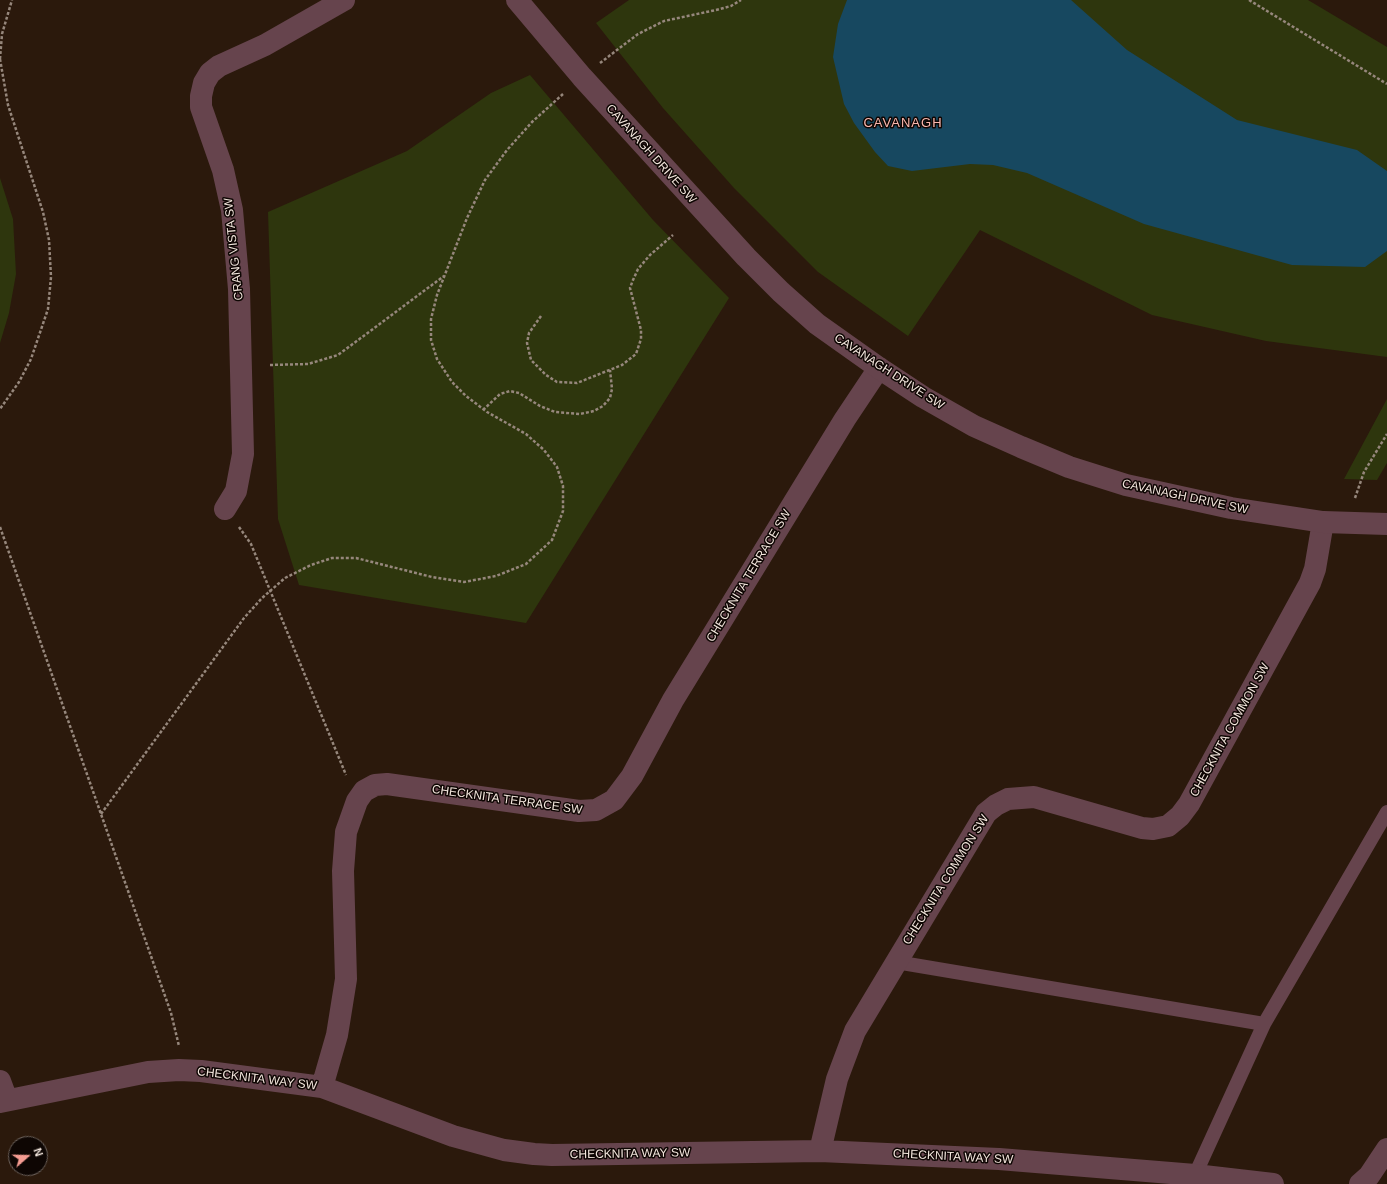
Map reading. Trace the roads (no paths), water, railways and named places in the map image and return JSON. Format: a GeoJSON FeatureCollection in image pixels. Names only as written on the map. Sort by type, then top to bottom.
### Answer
{"type":"FeatureCollection","features":[{"type":"Feature","properties":{"kind":"street","name":"CRANG VISTA SW"},"geometry":{"type":"LineString","coordinates":[[225,509],[236,491],[243,454],[240,289],[232,210],[223,170],[202,108],[201,96],[204,83],[210,72],[219,66],[265,45],[344,0]]}},
{"type":"Feature","properties":{"kind":"street","name":"CAVANAGH DRIVE SW"},"geometry":{"type":"LineString","coordinates":[[517,0],[582,77],[746,257],[817,324],[923,397],[974,426],[1069,467],[1126,486],[1231,508],[1323,522],[1387,524]]}},
{"type":"Feature","properties":{"kind":"street","name":"CHECKNITA TERRACE SW"},"geometry":{"type":"LineString","coordinates":[[322,1087],[343,1008],[346,978],[347,948],[344,850],[346,832],[357,801],[364,791],[375,786],[387,784],[579,812],[596,810],[614,800],[632,776],[673,700],[845,418],[879,368]]}},
{"type":"Feature","properties":{"kind":"street","name":"CHECKNITA COMMON SW"},"geometry":{"type":"LineString","coordinates":[[820,1151],[837,1079],[848,1046],[896,962],[986,813],[996,805],[1008,800],[1034,797],[1142,828],[1153,829],[1168,826],[1180,816],[1189,804],[1310,583],[1318,552],[1323,522]]}},
{"type":"Feature","properties":{"kind":"street","name":"CHECKNITA WAY SW"},"geometry":{"type":"LineString","coordinates":[[2,1094],[179,1070],[219,1072],[322,1087],[453,1136],[491,1147],[534,1154],[820,1151],[999,1159],[1195,1175],[1273,1184]]}},
{"type":"Feature","properties":{"kind":"street"},"geometry":{"type":"LineString","coordinates":[[1360,1184],[1369,1176],[1387,1148]]}},
{"type":"Feature","properties":{"kind":"lane"},"geometry":{"type":"LineString","coordinates":[[1195,1175],[1264,1024],[1387,812]]}},
{"type":"Feature","properties":{"kind":"lane"},"geometry":{"type":"LineString","coordinates":[[896,962],[1264,1024]]}},
{"type":"Feature","properties":{"kind":"water"},"geometry":{"type":"Polygon","coordinates":[[[847,0],[1071,0],[1127,50],[1237,120],[1357,150],[1387,171],[1387,251],[1365,267],[1292,265],[1144,224],[1027,173],[993,165],[970,164],[912,171],[888,166],[875,152],[854,123],[844,104],[833,57],[838,24],[847,0]]]}},
{"type":"Feature","properties":{"kind":"district","name":"CAVANAGH"},"geometry":{"type":"Point","coordinates":[903,123]}}]}
